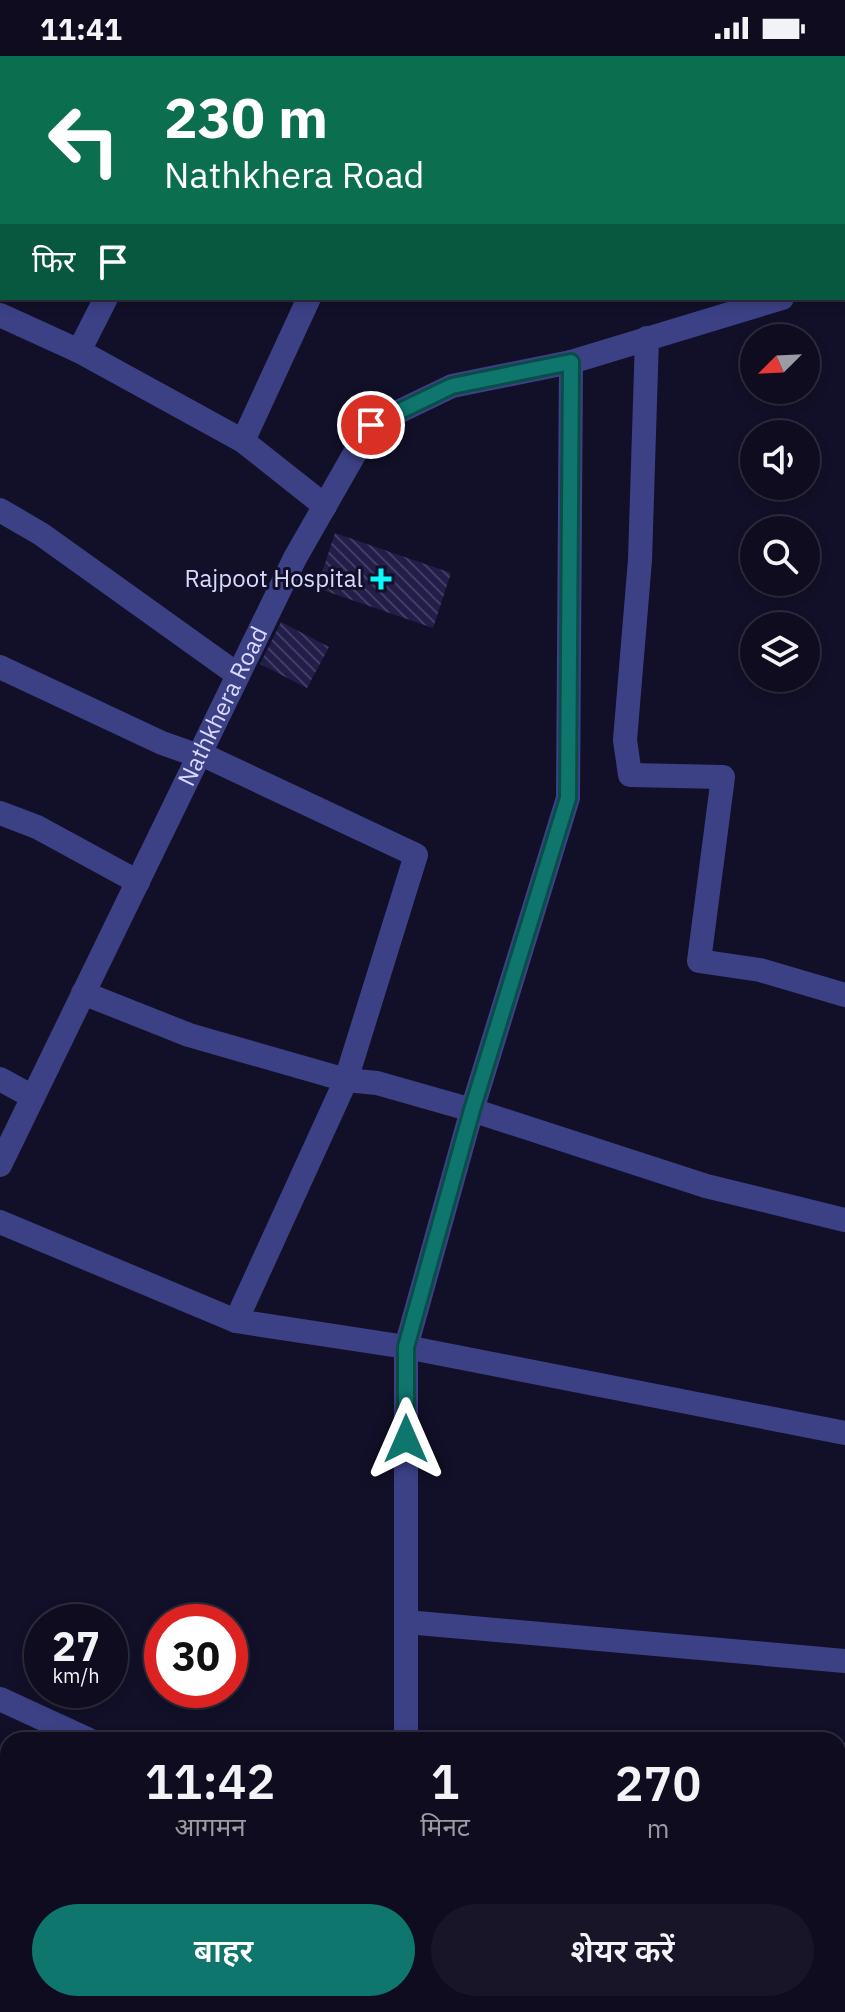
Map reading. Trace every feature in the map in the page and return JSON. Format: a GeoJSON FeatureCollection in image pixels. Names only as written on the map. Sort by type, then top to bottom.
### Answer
{"type":"FeatureCollection","features":[{"type":"Feature","properties":{"kind":"street"},"geometry":{"type":"LineString","coordinates":[[79,351],[105,300]]}},
{"type":"Feature","properties":{"kind":"street"},"geometry":{"type":"LineString","coordinates":[[243,441],[308,300]]}},
{"type":"Feature","properties":{"kind":"street","name":"Nathkhera Road"},"geometry":{"type":"LineString","coordinates":[[0,1165],[295,558],[371,425],[452,386],[571,362],[776,300]]}},
{"type":"Feature","properties":{"kind":"street"},"geometry":{"type":"LineString","coordinates":[[0,315],[79,351],[243,441],[325,506]]}},
{"type":"Feature","properties":{"kind":"street"},"geometry":{"type":"LineString","coordinates":[[647,338],[640,560],[625,740],[630,775],[723,777],[699,961],[760,970],[845,995]]}},
{"type":"Feature","properties":{"kind":"street"},"geometry":{"type":"LineString","coordinates":[[406,1732],[406,1347],[472,1110],[568,798],[571,362]]}},
{"type":"Feature","properties":{"kind":"street"},"geometry":{"type":"LineString","coordinates":[[0,510],[41,534],[238,675]]}},
{"type":"Feature","properties":{"kind":"street"},"geometry":{"type":"LineString","coordinates":[[0,667],[162,743],[199,756],[201,754],[416,855],[346,1080],[236,1321]]}},
{"type":"Feature","properties":{"kind":"street"},"geometry":{"type":"LineString","coordinates":[[0,813],[37,827],[138,882]]}},
{"type":"Feature","properties":{"kind":"street"},"geometry":{"type":"LineString","coordinates":[[83,993],[189,1035],[346,1080],[377,1083],[472,1110],[706,1186],[845,1220]]}},
{"type":"Feature","properties":{"kind":"street"},"geometry":{"type":"LineString","coordinates":[[0,1079],[33,1097]]}},
{"type":"Feature","properties":{"kind":"street"},"geometry":{"type":"LineString","coordinates":[[0,1222],[236,1321],[406,1347],[845,1433]]}},
{"type":"Feature","properties":{"kind":"street"},"geometry":{"type":"LineString","coordinates":[[406,1622],[845,1661]]}},
{"type":"Feature","properties":{"kind":"street"},"geometry":{"type":"LineString","coordinates":[[0,1699],[72,1732]]}},
{"type":"Feature","properties":{"kind":"building"},"geometry":{"type":"Polygon","coordinates":[[[335,533],[451,573],[433,628],[317,588],[335,533]]]}},
{"type":"Feature","properties":{"kind":"building"},"geometry":{"type":"Polygon","coordinates":[[[281,622],[329,647],[307,688],[260,664],[281,622]]]}},
{"type":"Feature","properties":{"kind":"place","name":"Rajpoot Hospital"},"geometry":{"type":"Point","coordinates":[381,579]}},
{"type":"Feature","properties":{"kind":"route"},"geometry":{"type":"LineString","coordinates":[[371,425],[452,386],[571,362],[568,798],[472,1110],[406,1347],[406,1439]]}}]}
